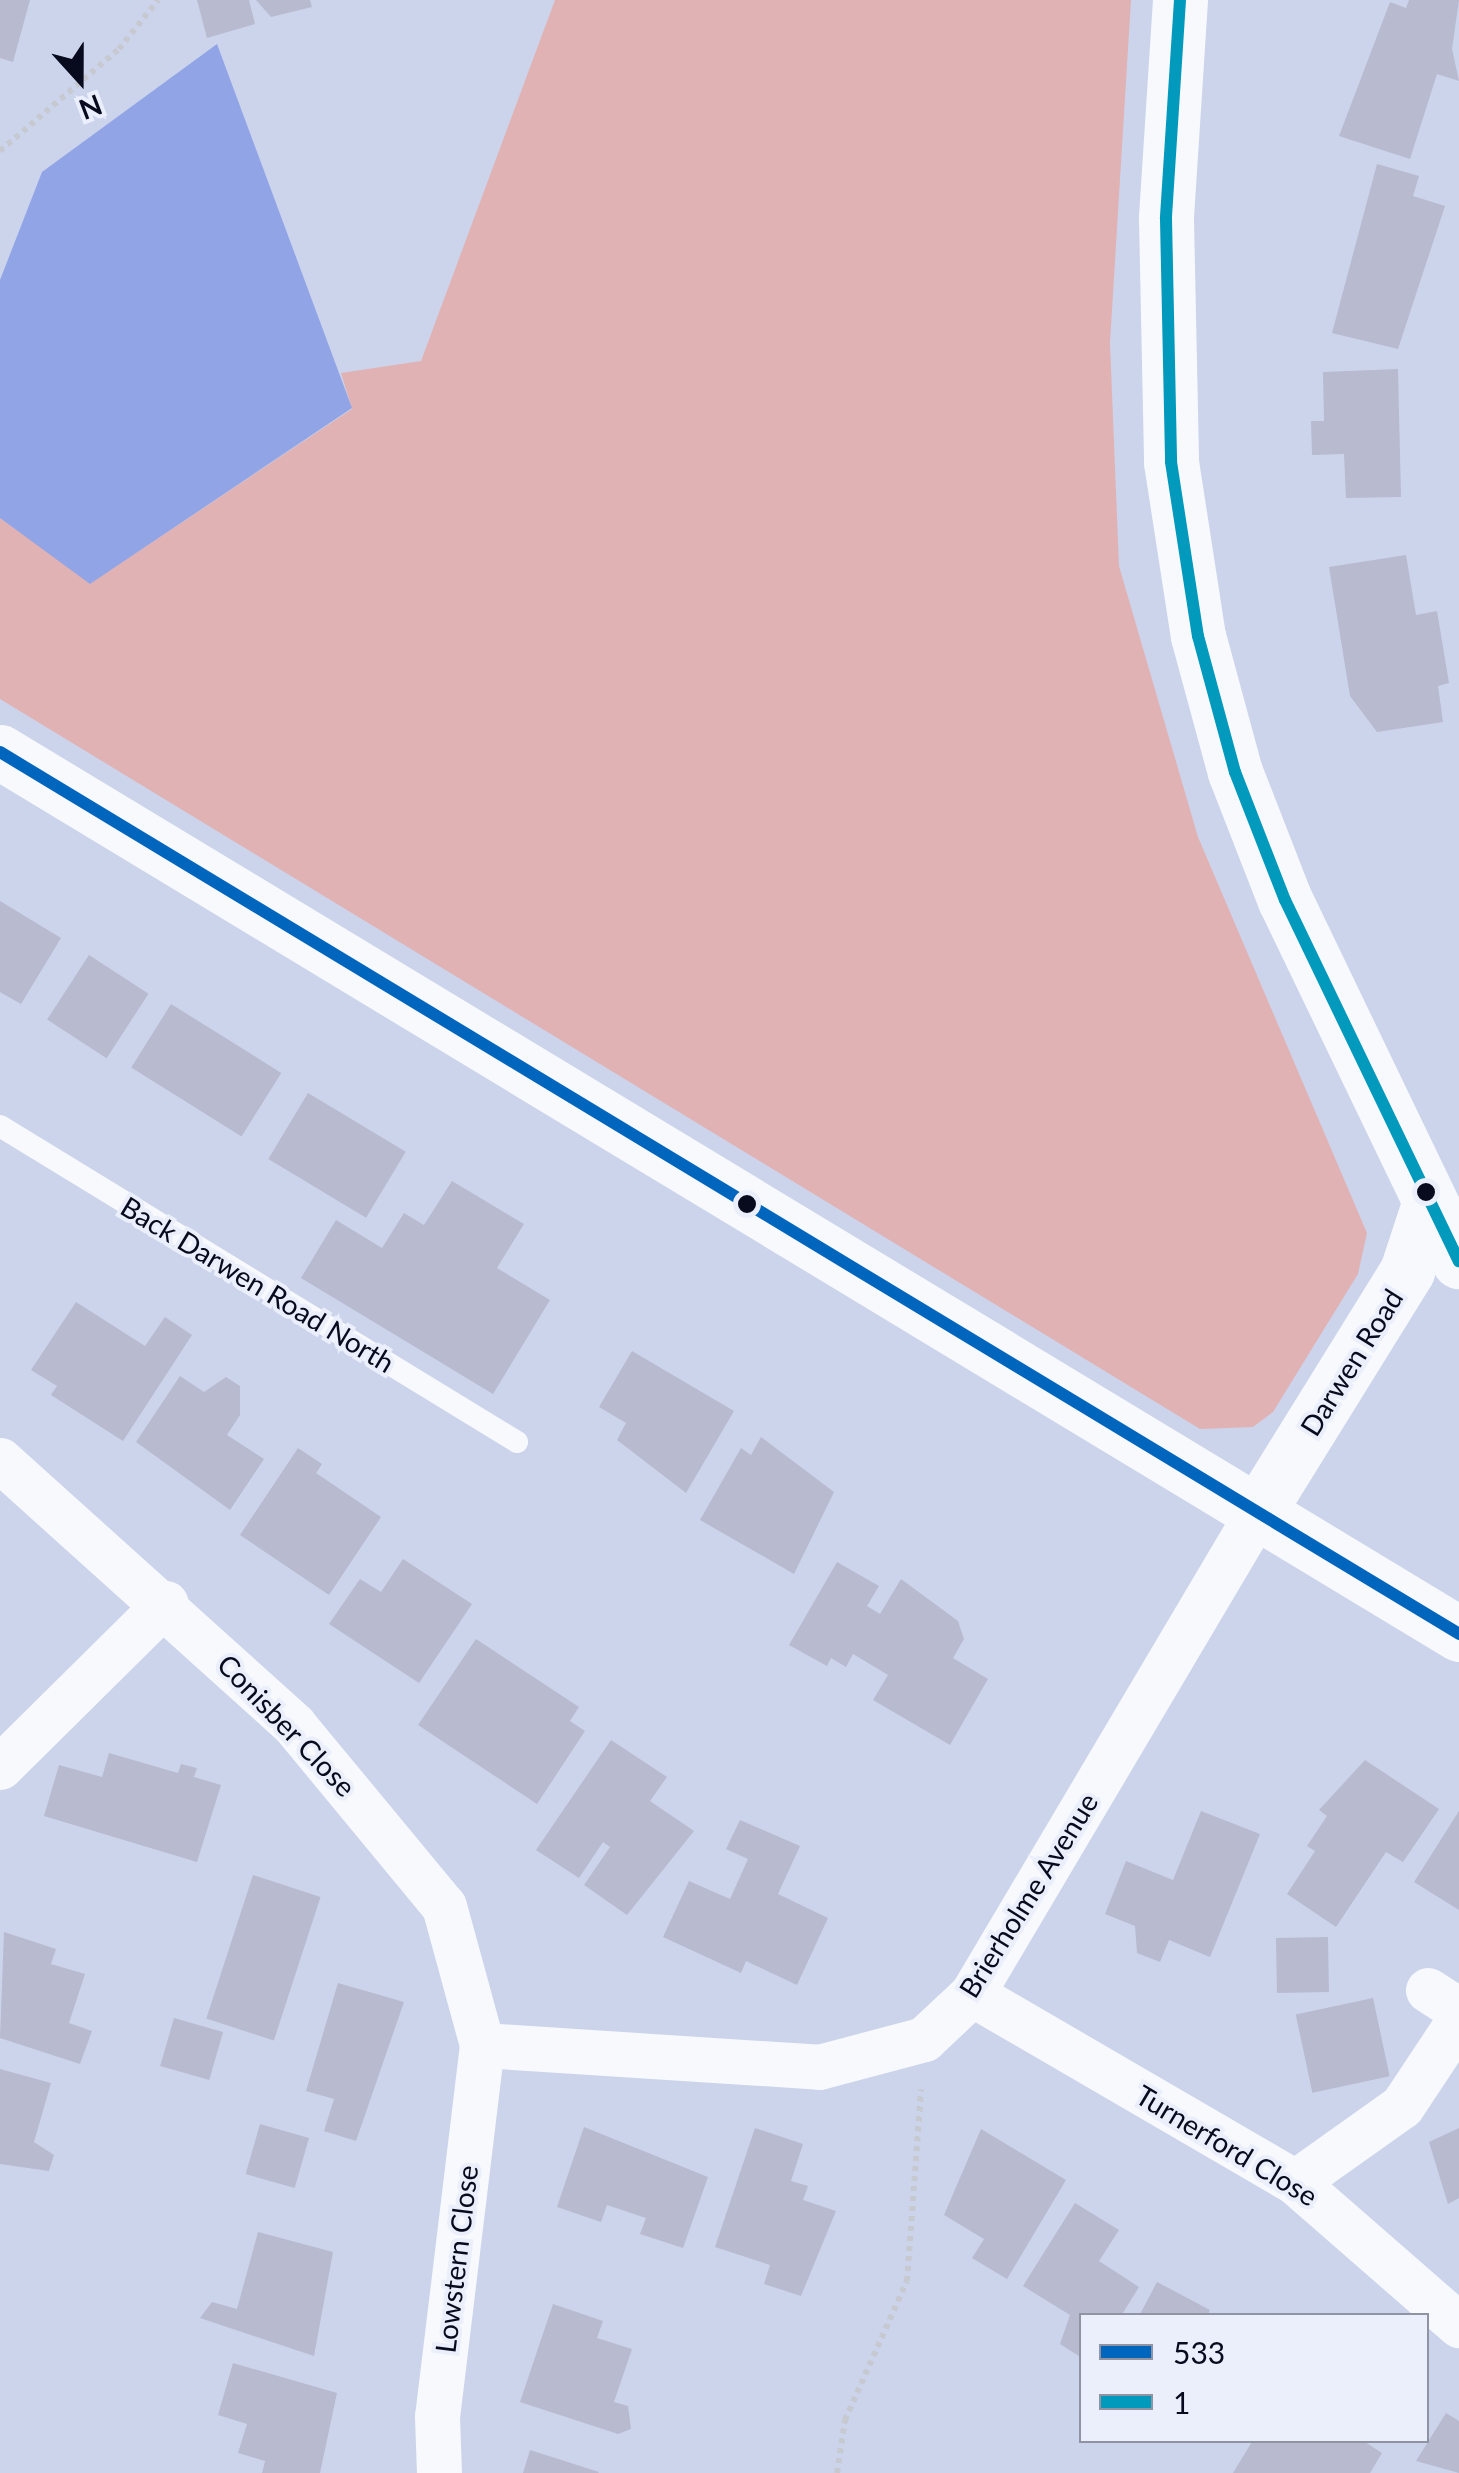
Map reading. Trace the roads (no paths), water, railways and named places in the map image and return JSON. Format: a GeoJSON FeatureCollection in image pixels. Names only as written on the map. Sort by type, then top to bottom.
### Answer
{"type":"FeatureCollection","features":[{"type":"Feature","properties":{"kind":"main road"},"geometry":{"type":"LineString","coordinates":[[1180,0],[1166,219],[1171,462],[1198,636],[1236,772],[1285,900],[1428,1204],[1459,1260]]}},
{"type":"Feature","properties":{"kind":"main road"},"geometry":{"type":"LineString","coordinates":[[0,752],[1459,1634]]}},
{"type":"Feature","properties":{"kind":"main road","name":"Darwen Road"},"geometry":{"type":"LineString","coordinates":[[1257,1513],[1408,1271],[1428,1204]]}},
{"type":"Feature","properties":{"kind":"street","name":"Conisber Close"},"geometry":{"type":"LineString","coordinates":[[1,1464],[166,1604],[294,1726],[412,1859],[466,1962],[482,2045]]}},
{"type":"Feature","properties":{"kind":"street","name":"Brierholme Avenue"},"geometry":{"type":"LineString","coordinates":[[482,2045],[819,2067],[924,2039],[972,1994],[1257,1513]]}},
{"type":"Feature","properties":{"kind":"street"},"geometry":{"type":"LineString","coordinates":[[0,1767],[166,1604]]}},
{"type":"Feature","properties":{"kind":"street","name":"Turnerford Close"},"geometry":{"type":"LineString","coordinates":[[972,1994],[1296,2182],[1459,2325]]}},
{"type":"Feature","properties":{"kind":"street"},"geometry":{"type":"LineString","coordinates":[[1296,2182],[1402,2106],[1448,2007]]}},
{"type":"Feature","properties":{"kind":"street","name":"Lowstern Close"},"geometry":{"type":"LineString","coordinates":[[438,2473],[482,2045]]}},
{"type":"Feature","properties":{"kind":"lane","name":"Back Darwen Road North"},"geometry":{"type":"LineString","coordinates":[[0,1126],[517,1442]]}},
{"type":"Feature","properties":{"kind":"water"},"geometry":{"type":"Polygon","coordinates":[[[217,44],[352,408],[90,584],[0,518],[0,280],[42,172],[217,44]]]}}]}
